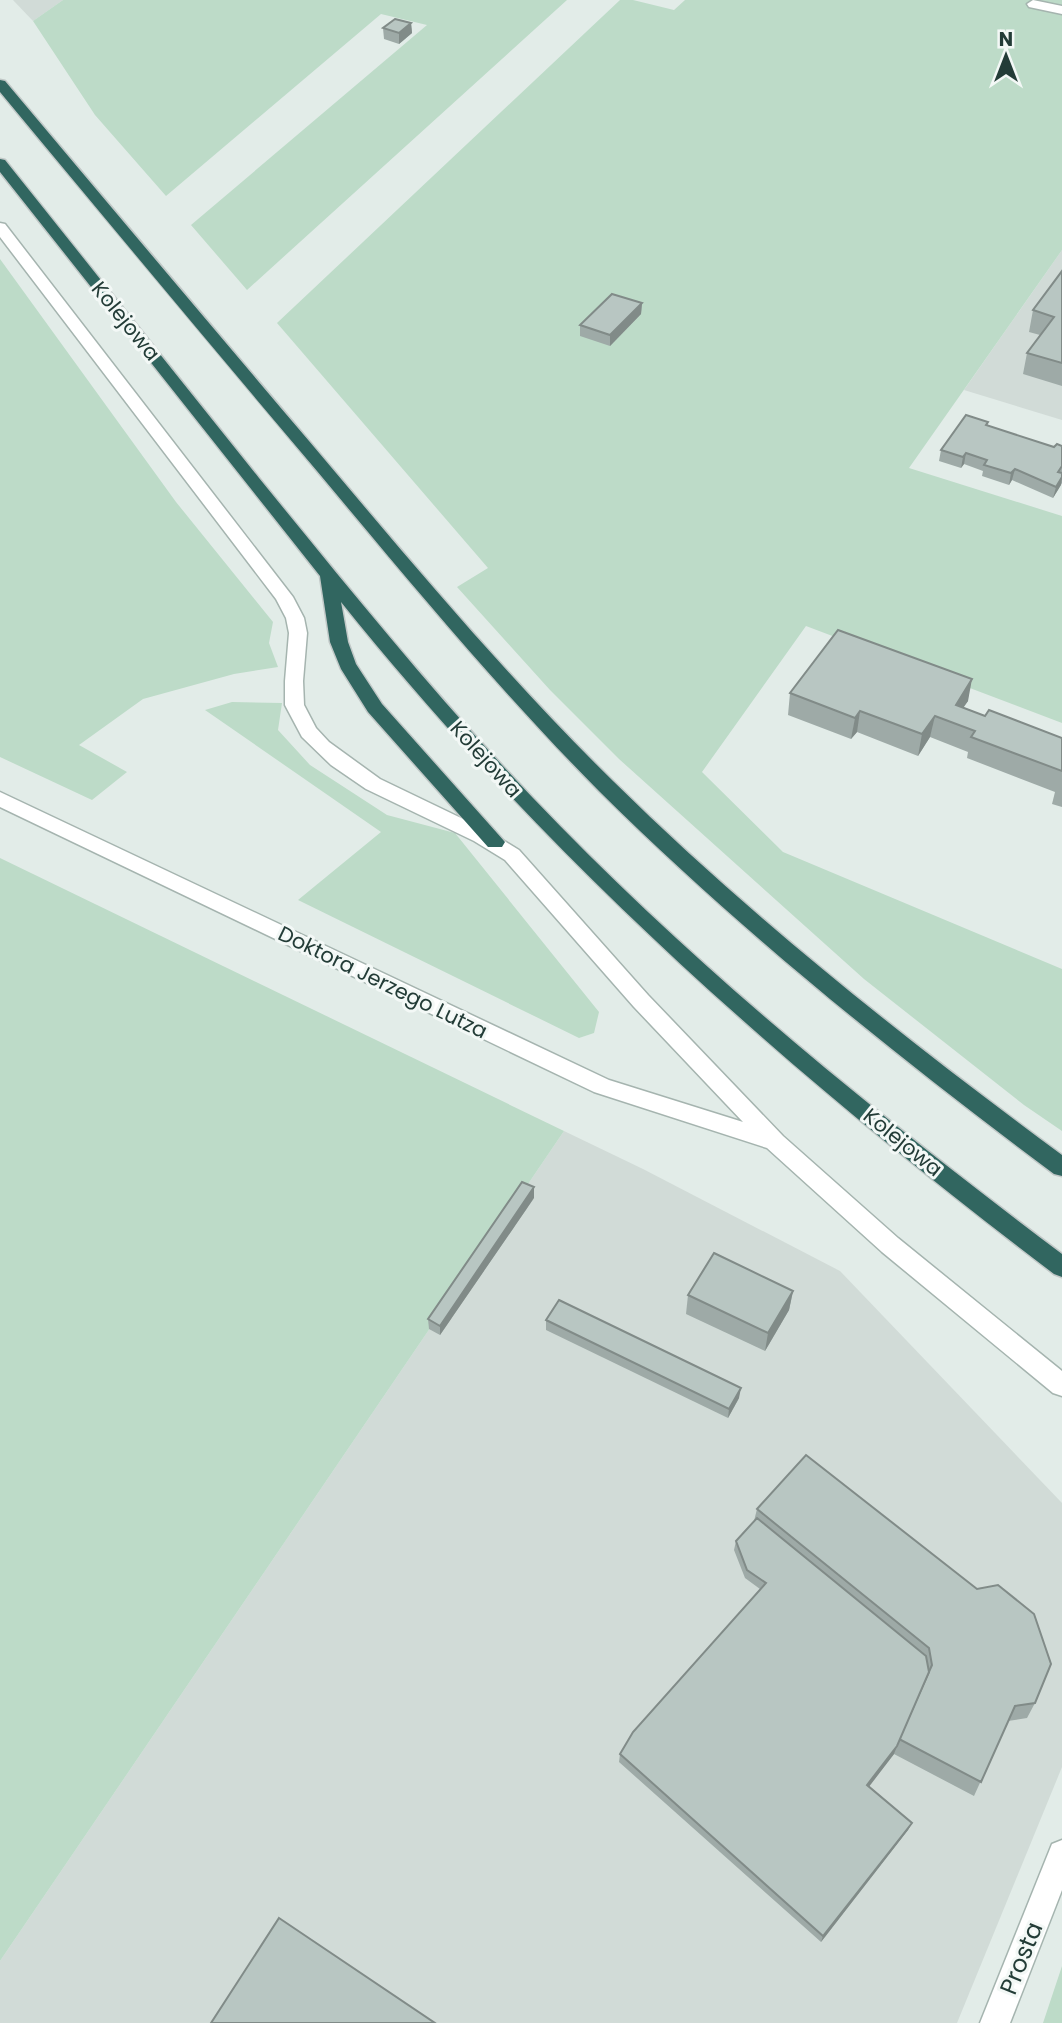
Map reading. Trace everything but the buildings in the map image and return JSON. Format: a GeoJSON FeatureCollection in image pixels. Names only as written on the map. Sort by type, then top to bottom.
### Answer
{"type":"FeatureCollection","features":[{"type":"Feature","properties":{"kind":"highway"},"geometry":{"type":"LineString","coordinates":[[0,84],[438,605],[580,760],[661,838],[802,964],[964,1095],[1062,1167]]}},
{"type":"Feature","properties":{"kind":"highway","name":"Kolejowa"},"geometry":{"type":"LineString","coordinates":[[0,163],[372,630],[502,776],[660,935],[818,1073],[968,1195],[1062,1267]]}},
{"type":"Feature","properties":{"kind":"highway"},"geometry":{"type":"LineString","coordinates":[[328,575],[339,642],[347,665],[376,708],[495,842]]}},
{"type":"Feature","properties":{"kind":"street"},"geometry":{"type":"LineString","coordinates":[[1033,4],[1062,10]]}},
{"type":"Feature","properties":{"kind":"street"},"geometry":{"type":"LineString","coordinates":[[0,227],[284,597],[297,622],[293,686],[298,716],[318,742],[347,768],[426,811],[495,842],[512,855],[642,1000],[775,1142],[890,1245],[1062,1385]]}},
{"type":"Feature","properties":{"kind":"street","name":"Doktora Jerzego Lutza"},"geometry":{"type":"LineString","coordinates":[[0,799],[601,1086],[775,1142]]}},
{"type":"Feature","properties":{"kind":"street","name":"Prosta"},"geometry":{"type":"LineString","coordinates":[[995,2023],[1062,1854]]}},
{"type":"Feature","properties":{"kind":"shaded area"},"geometry":{"type":"Polygon","coordinates":[[[13,0],[63,0],[33,21],[13,0]]]}},
{"type":"Feature","properties":{"kind":"shaded area"},"geometry":{"type":"Polygon","coordinates":[[[1062,250],[1062,420],[964,390],[1062,250]]]}},
{"type":"Feature","properties":{"kind":"shaded area"},"geometry":{"type":"Polygon","coordinates":[[[564,1131],[840,1271],[1062,1503],[1062,1767],[957,2023],[0,2023],[0,1961],[564,1131]]]}},
{"type":"Feature","properties":{"kind":"green space"},"geometry":{"type":"Polygon","coordinates":[[[63,0],[567,0],[247,290],[191,225],[427,25],[381,14],[166,196],[95,115],[33,21],[63,0]]]}},
{"type":"Feature","properties":{"kind":"green space"},"geometry":{"type":"Polygon","coordinates":[[[620,0],[633,0],[674,10],[685,0],[1062,0],[1062,250],[909,468],[1062,516],[1062,723],[806,626],[702,772],[783,852],[1062,969],[1062,1131],[1024,1105],[864,979],[619,759],[550,690],[457,587],[488,568],[277,323],[620,0]]]}},
{"type":"Feature","properties":{"kind":"green space"},"geometry":{"type":"Polygon","coordinates":[[[0,259],[176,502],[273,622],[269,643],[278,667],[234,674],[143,699],[79,745],[127,772],[92,800],[0,757],[0,259]]]}},
{"type":"Feature","properties":{"kind":"green space"},"geometry":{"type":"Polygon","coordinates":[[[232,702],[282,703],[278,730],[310,765],[387,815],[455,833],[599,1012],[594,1033],[579,1038],[298,900],[381,832],[205,710],[232,702]]]}},
{"type":"Feature","properties":{"kind":"green space"},"geometry":{"type":"Polygon","coordinates":[[[0,858],[564,1131],[0,1961],[0,858]]]}},
{"type":"Feature","properties":{"kind":"green space"},"geometry":{"type":"Polygon","coordinates":[[[1062,1966],[1062,2023],[1043,2023],[1062,1966]]]}}]}
